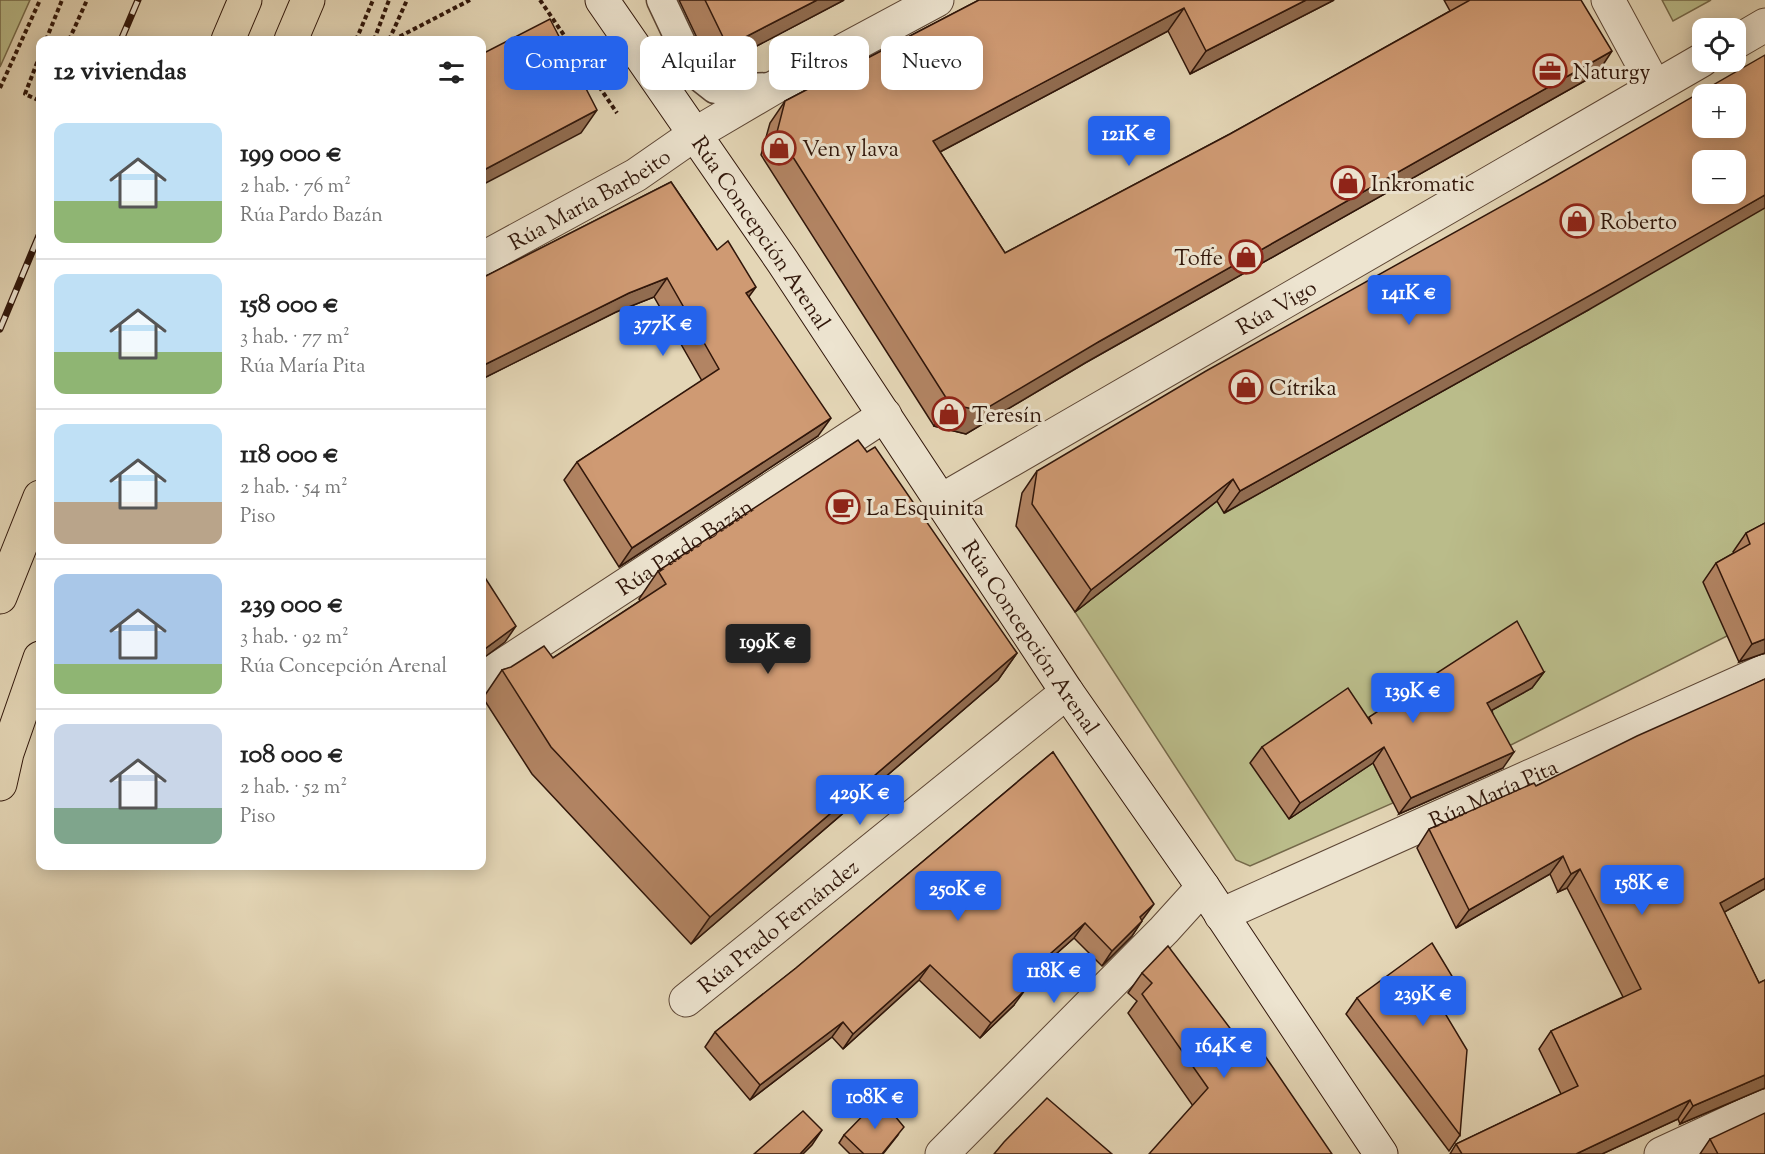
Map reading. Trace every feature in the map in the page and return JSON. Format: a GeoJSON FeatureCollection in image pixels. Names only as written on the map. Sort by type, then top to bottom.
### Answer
{"type":"FeatureCollection","features":[{"type":"Feature","properties":{"kind":"highway"},"geometry":{"type":"LineString","coordinates":[[230,36],[245,0]]}},
{"type":"Feature","properties":{"kind":"highway"},"geometry":{"type":"LineString","coordinates":[[293,36],[308,0]]}},
{"type":"Feature","properties":{"kind":"highway"},"geometry":{"type":"LineString","coordinates":[[0,597],[36,507]]}},
{"type":"Feature","properties":{"kind":"highway"},"geometry":{"type":"LineString","coordinates":[[0,784],[36,670]]}},
{"type":"Feature","properties":{"kind":"street","name":"Rúa Concepción Arenal"},"geometry":{"type":"LineString","coordinates":[[602,0],[885,415],[1067,692],[1203,887],[1381,1154]]}},
{"type":"Feature","properties":{"kind":"street","name":"Rúa María Barbeito"},"geometry":{"type":"LineString","coordinates":[[869,37],[937,0]]}},
{"type":"Feature","properties":{"kind":"street"},"geometry":{"type":"LineString","coordinates":[[1608,0],[1655,87]]}},
{"type":"Feature","properties":{"kind":"street"},"geometry":{"type":"LineString","coordinates":[[1746,36],[1765,25]]}},
{"type":"Feature","properties":{"kind":"street","name":"Rúa Vigo"},"geometry":{"type":"LineString","coordinates":[[942,500],[1692,66]]}},
{"type":"Feature","properties":{"kind":"street","name":"Rúa María Barbeito"},"geometry":{"type":"LineString","coordinates":[[486,257],[636,175],[695,134],[770,90]]}},
{"type":"Feature","properties":{"kind":"street","name":"Rúa Pardo Bazán"},"geometry":{"type":"LineString","coordinates":[[486,675],[885,415]]}},
{"type":"Feature","properties":{"kind":"street","name":"Rúa María Pita"},"geometry":{"type":"LineString","coordinates":[[1221,915],[1765,670]]}},
{"type":"Feature","properties":{"kind":"street","name":"Rúa Prado Fernández"},"geometry":{"type":"LineString","coordinates":[[686,1000],[1067,692]]}},
{"type":"Feature","properties":{"kind":"street"},"geometry":{"type":"LineString","coordinates":[[942,1154],[1164,930],[1203,887]]}},
{"type":"Feature","properties":{"kind":"street"},"geometry":{"type":"LineString","coordinates":[[1661,1154],[1765,1106]]}},
{"type":"Feature","properties":{"kind":"lane"},"geometry":{"type":"LineString","coordinates":[[661,0],[696,74],[715,88],[769,87]]}},
{"type":"Feature","properties":{"kind":"path"},"geometry":{"type":"LineString","coordinates":[[0,88],[40,0]]}},
{"type":"Feature","properties":{"kind":"path"},"geometry":{"type":"LineString","coordinates":[[48,36],[62,0]]}},
{"type":"Feature","properties":{"kind":"path"},"geometry":{"type":"LineString","coordinates":[[71,36],[87,0]]}},
{"type":"Feature","properties":{"kind":"path"},"geometry":{"type":"LineString","coordinates":[[358,36],[373,0]]}},
{"type":"Feature","properties":{"kind":"path"},"geometry":{"type":"LineString","coordinates":[[376,36],[389,0]]}},
{"type":"Feature","properties":{"kind":"path"},"geometry":{"type":"LineString","coordinates":[[392,36],[406,0]]}},
{"type":"Feature","properties":{"kind":"path"},"geometry":{"type":"LineString","coordinates":[[399,36],[470,0]]}},
{"type":"Feature","properties":{"kind":"path"},"geometry":{"type":"LineString","coordinates":[[540,0],[617,113]]}},
{"type":"Feature","properties":{"kind":"path"},"geometry":{"type":"LineString","coordinates":[[36,65],[25,94],[36,99]]}},
{"type":"Feature","properties":{"kind":"green space"},"geometry":{"type":"Polygon","coordinates":[[[0,0],[30,0],[0,67],[0,0]]]}},
{"type":"Feature","properties":{"kind":"green space"},"geometry":{"type":"Polygon","coordinates":[[[1662,0],[1711,0],[1673,21],[1662,0]]]}},
{"type":"Feature","properties":{"kind":"green space"},"geometry":{"type":"Polygon","coordinates":[[[1765,206],[1765,534],[1737,562],[1727,636],[1495,753],[1373,763],[1393,803],[1250,866],[1236,860],[1075,612],[1217,501],[1225,513],[1765,206]]]}},
{"type":"Feature","properties":{"kind":"building"},"geometry":{"type":"Polygon","coordinates":[[[705,0],[817,0],[747,36],[723,36],[705,0]]]}},
{"type":"Feature","properties":{"kind":"building"},"geometry":{"type":"Polygon","coordinates":[[[979,0],[1306,0],[1206,51],[1184,8],[933,141],[1005,253],[1230,134],[1470,0],[1581,0],[1612,51],[1100,341],[982,411],[950,404],[777,132],[785,101],[806,90],[869,90],[869,57],[881,51],[881,90],[983,90],[983,36],[910,36],[979,0]]]}},
{"type":"Feature","properties":{"kind":"building"},"geometry":{"type":"Polygon","coordinates":[[[550,19],[559,36],[517,36],[550,19]]]}},
{"type":"Feature","properties":{"kind":"building"},"geometry":{"type":"Polygon","coordinates":[[[504,43],[504,90],[587,90],[597,110],[486,169],[486,52],[504,43]]]}},
{"type":"Feature","properties":{"kind":"building"},"geometry":{"type":"Polygon","coordinates":[[[1765,55],[1765,195],[1240,491],[1233,479],[1091,590],[1032,504],[1037,471],[1206,371],[1692,97],[1692,138],[1746,138],[1746,84],[1715,84],[1736,72],[1746,72],[1746,66],[1765,55]]]}},
{"type":"Feature","properties":{"kind":"building"},"geometry":{"type":"Polygon","coordinates":[[[671,182],[717,250],[728,241],[756,287],[746,293],[831,418],[632,548],[577,462],[719,369],[667,278],[629,293],[486,364],[486,276],[671,182]]]}},
{"type":"Feature","properties":{"kind":"building"},"geometry":{"type":"Polygon","coordinates":[[[858,440],[867,452],[875,447],[1017,653],[710,917],[551,747],[502,670],[511,667],[544,646],[553,658],[666,584],[658,571],[858,440]]]}},
{"type":"Feature","properties":{"kind":"building"},"geometry":{"type":"Polygon","coordinates":[[[1765,523],[1765,639],[1752,644],[1716,563],[1750,544],[1746,533],[1765,523]]]}},
{"type":"Feature","properties":{"kind":"building"},"geometry":{"type":"Polygon","coordinates":[[[486,579],[516,626],[486,648],[486,579]]]}},
{"type":"Feature","properties":{"kind":"building"},"geometry":{"type":"Polygon","coordinates":[[[1517,621],[1544,672],[1487,703],[1514,752],[1411,798],[1384,747],[1300,803],[1262,747],[1348,688],[1372,724],[1369,717],[1517,621]]]}},
{"type":"Feature","properties":{"kind":"building"},"geometry":{"type":"Polygon","coordinates":[[[1765,679],[1765,878],[1720,903],[1759,983],[1765,980],[1765,1075],[1693,1106],[1690,1100],[1576,1154],[1462,1154],[1456,1144],[1578,1086],[1551,1031],[1641,989],[1580,869],[1571,874],[1563,856],[1469,910],[1429,829],[1534,783],[1536,786],[1637,736],[1765,679]]]}},
{"type":"Feature","properties":{"kind":"building"},"geometry":{"type":"Polygon","coordinates":[[[1053,752],[1154,904],[1140,917],[1142,921],[1112,951],[1085,923],[1017,983],[1025,990],[991,1023],[930,965],[853,1034],[843,1022],[760,1085],[715,1032],[796,968],[1053,752]]]}},
{"type":"Feature","properties":{"kind":"building"},"geometry":{"type":"Polygon","coordinates":[[[1432,943],[1461,991],[1440,1005],[1467,1050],[1460,1135],[1357,998],[1432,943]]]}},
{"type":"Feature","properties":{"kind":"building"},"geometry":{"type":"Polygon","coordinates":[[[1168,946],[1251,1056],[1261,1050],[1332,1154],[1149,1154],[1208,1088],[1142,994],[1152,983],[1142,973],[1168,946]]]}},
{"type":"Feature","properties":{"kind":"building"},"geometry":{"type":"Polygon","coordinates":[[[880,1098],[904,1127],[882,1154],[864,1154],[844,1135],[880,1098]]]}},
{"type":"Feature","properties":{"kind":"building"},"geometry":{"type":"Polygon","coordinates":[[[1047,1098],[1112,1154],[994,1154],[1047,1098]]]}},
{"type":"Feature","properties":{"kind":"building"},"geometry":{"type":"Polygon","coordinates":[[[803,1111],[822,1130],[800,1154],[754,1154],[803,1111]]]}},
{"type":"Feature","properties":{"kind":"building"},"geometry":{"type":"Polygon","coordinates":[[[1765,1113],[1765,1154],[1718,1154],[1710,1139],[1765,1113]]]}},
{"type":"Feature","properties":{"kind":"railway"},"geometry":{"type":"LineString","coordinates":[[123,36],[138,0]]}},
{"type":"Feature","properties":{"kind":"railway"},"geometry":{"type":"LineString","coordinates":[[0,329],[36,243]]}},
{"type":"Feature","properties":{"kind":"place","name":"Naturgy"},"geometry":{"type":"Point","coordinates":[1550,71]}},
{"type":"Feature","properties":{"kind":"place","name":"Ven y lava"},"geometry":{"type":"Point","coordinates":[779,148]}},
{"type":"Feature","properties":{"kind":"place","name":"Inkromatic"},"geometry":{"type":"Point","coordinates":[1348,183]}},
{"type":"Feature","properties":{"kind":"place","name":"Roberto"},"geometry":{"type":"Point","coordinates":[1577,221]}},
{"type":"Feature","properties":{"kind":"place","name":"Toffe"},"geometry":{"type":"Point","coordinates":[1246,257]}},
{"type":"Feature","properties":{"kind":"place","name":"Cítrika"},"geometry":{"type":"Point","coordinates":[1246,387]}},
{"type":"Feature","properties":{"kind":"place","name":"Teresín"},"geometry":{"type":"Point","coordinates":[949,414]}},
{"type":"Feature","properties":{"kind":"place","name":"La Esquinita"},"geometry":{"type":"Point","coordinates":[843,507]}}]}
